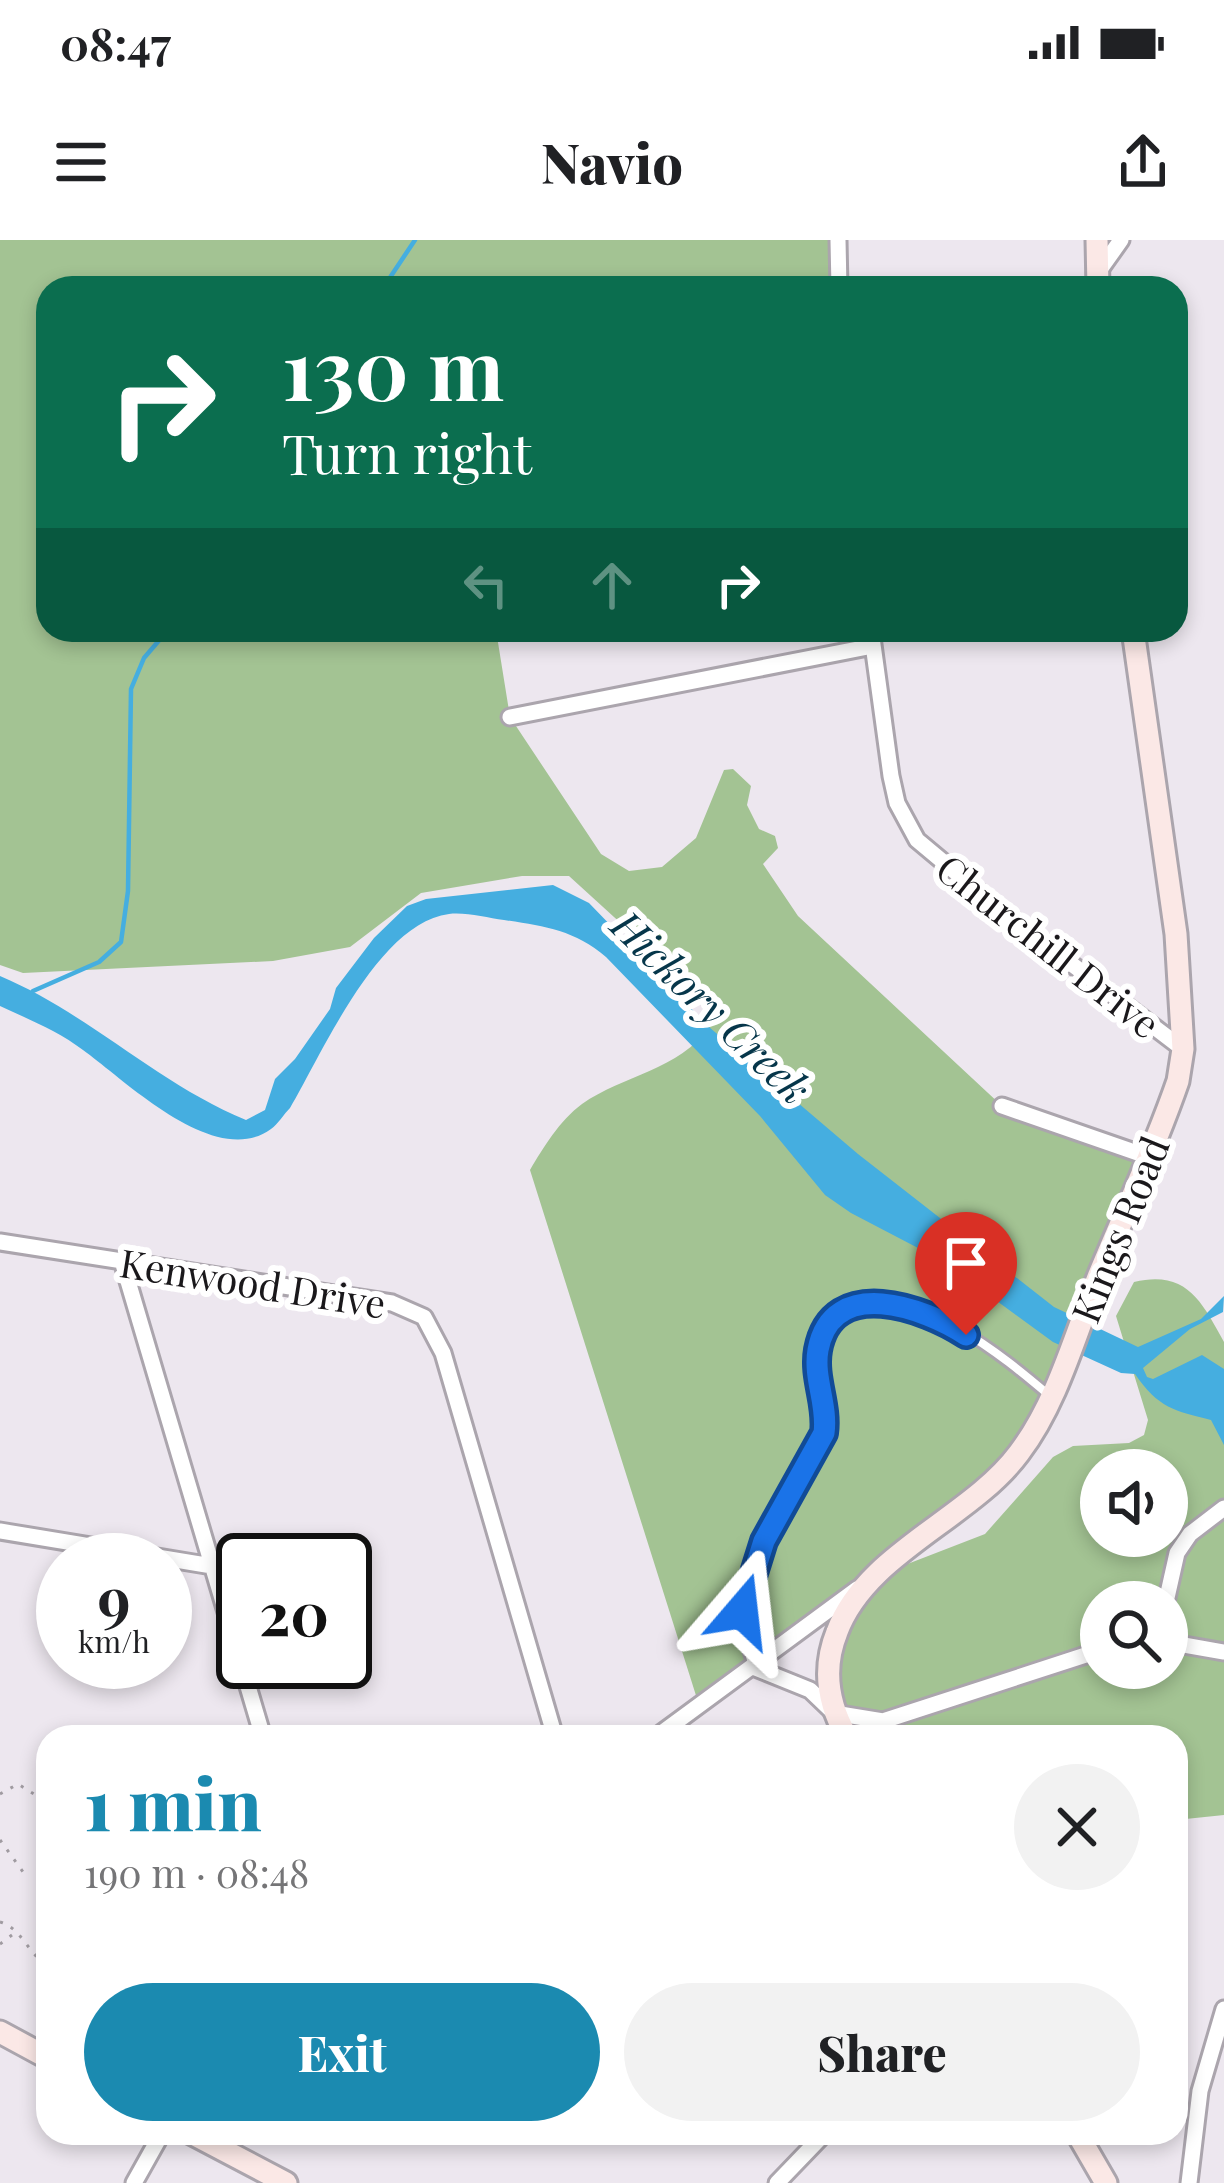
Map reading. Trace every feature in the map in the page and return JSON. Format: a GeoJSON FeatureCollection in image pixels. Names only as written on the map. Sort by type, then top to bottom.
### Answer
{"type":"FeatureCollection","features":[{"type":"Feature","properties":{"kind":"street"},"geometry":{"type":"LineString","coordinates":[[838,240],[839,276]]}},
{"type":"Feature","properties":{"kind":"street"},"geometry":{"type":"LineString","coordinates":[[1097,240],[1098,276]]}},
{"type":"Feature","properties":{"kind":"street"},"geometry":{"type":"LineString","coordinates":[[1100,276],[1121,240]]}},
{"type":"Feature","properties":{"kind":"street"},"geometry":{"type":"LineString","coordinates":[[510,717],[854,642]]}},
{"type":"Feature","properties":{"kind":"street","name":"Churchill Drive"},"geometry":{"type":"LineString","coordinates":[[873,642],[897,803],[917,840],[1184,1049]]}},
{"type":"Feature","properties":{"kind":"street","name":"Kings Road"},"geometry":{"type":"LineString","coordinates":[[841,1725],[834,1713],[829,1680],[831,1652],[842,1621],[873,1577],[1007,1470],[1024,1447],[1060,1374],[1178,1081],[1184,1049],[1176,934],[1135,642]]}},
{"type":"Feature","properties":{"kind":"street"},"geometry":{"type":"LineString","coordinates":[[1003,1106],[1149,1157]]}},
{"type":"Feature","properties":{"kind":"street","name":"Kenwood Drive"},"geometry":{"type":"LineString","coordinates":[[0,1242],[392,1304],[424,1317],[443,1353],[552,1725]]}},
{"type":"Feature","properties":{"kind":"street"},"geometry":{"type":"LineString","coordinates":[[122,1261],[259,1725]]}},
{"type":"Feature","properties":{"kind":"street"},"geometry":{"type":"LineString","coordinates":[[1171,1581],[1177,1553],[1190,1534],[1224,1508]]}},
{"type":"Feature","properties":{"kind":"street"},"geometry":{"type":"LineString","coordinates":[[0,1531],[212,1566]]}},
{"type":"Feature","properties":{"kind":"street"},"geometry":{"type":"LineString","coordinates":[[673,1725],[873,1577]]}},
{"type":"Feature","properties":{"kind":"street"},"geometry":{"type":"LineString","coordinates":[[1188,1646],[1224,1652]]}},
{"type":"Feature","properties":{"kind":"street"},"geometry":{"type":"LineString","coordinates":[[753,1667],[810,1690],[834,1713],[866,1720],[900,1718],[1080,1656]]}},
{"type":"Feature","properties":{"kind":"street"},"geometry":{"type":"LineString","coordinates":[[1189,2183],[1200,2091],[1224,2009]]}},
{"type":"Feature","properties":{"kind":"street"},"geometry":{"type":"LineString","coordinates":[[0,2032],[36,2051]]}},
{"type":"Feature","properties":{"kind":"street"},"geometry":{"type":"LineString","coordinates":[[134,2183],[155,2145]]}},
{"type":"Feature","properties":{"kind":"street"},"geometry":{"type":"LineString","coordinates":[[214,2145],[286,2183]]}},
{"type":"Feature","properties":{"kind":"street"},"geometry":{"type":"LineString","coordinates":[[778,2183],[814,2145]]}},
{"type":"Feature","properties":{"kind":"street"},"geometry":{"type":"LineString","coordinates":[[1084,2145],[1106,2183]]}},
{"type":"Feature","properties":{"kind":"lane"},"geometry":{"type":"LineString","coordinates":[[753,1667],[742,1630],[742,1611],[764,1541],[824,1433],[818,1347],[831,1322],[871,1302],[894,1303],[943,1320],[1014,1366],[1050,1396]]}},
{"type":"Feature","properties":{"kind":"path"},"geometry":{"type":"LineString","coordinates":[[0,1794],[18,1784],[36,1795]]}},
{"type":"Feature","properties":{"kind":"path"},"geometry":{"type":"LineString","coordinates":[[0,1840],[23,1873]]}},
{"type":"Feature","properties":{"kind":"path"},"geometry":{"type":"LineString","coordinates":[[0,1922],[9,1924],[36,1957]]}},
{"type":"Feature","properties":{"kind":"path"},"geometry":{"type":"LineString","coordinates":[[0,1944],[16,1932]]}},
{"type":"Feature","properties":{"kind":"green space"},"geometry":{"type":"Polygon","coordinates":[[[0,240],[838,240],[839,276],[36,276],[36,642],[498,642],[510,717],[601,854],[629,871],[662,867],[696,838],[724,770],[733,769],[751,786],[747,805],[759,829],[775,836],[778,848],[763,864],[798,916],[1002,1106],[1149,1157],[1024,1447],[879,1575],[985,1534],[1053,1457],[1073,1446],[1129,1443],[1144,1435],[1148,1420],[1116,1316],[1134,1282],[1167,1280],[1190,1292],[1224,1342],[1224,1815],[1188,1819],[1188,1725],[843,1725],[829,1680],[857,1598],[699,1705],[530,1170],[559,1126],[582,1104],[667,1063],[697,1041],[709,1027],[704,999],[569,876],[522,876],[421,893],[350,947],[273,961],[23,973],[0,965],[0,240]]]}},
{"type":"Feature","properties":{"kind":"water","name":"Hickory Creek"},"geometry":{"type":"Polygon","coordinates":[[[553,885],[589,903],[709,1027],[858,1154],[1054,1307],[1138,1347],[1201,1319],[1224,1296],[1223,1312],[1190,1329],[1143,1368],[1153,1379],[1202,1355],[1224,1369],[1224,1445],[1211,1420],[1168,1406],[1135,1374],[1121,1373],[1053,1342],[941,1260],[825,1195],[760,1116],[606,957],[558,931],[462,914],[423,923],[399,940],[355,993],[290,1108],[271,1129],[249,1139],[198,1130],[146,1099],[73,1043],[0,1006],[0,976],[63,1009],[183,1088],[246,1120],[265,1110],[275,1079],[330,1009],[336,988],[374,938],[407,906],[426,899],[553,885]]]}},
{"type":"Feature","properties":{"kind":"waterway"},"geometry":{"type":"LineString","coordinates":[[391,276],[415,240]]}},
{"type":"Feature","properties":{"kind":"waterway"},"geometry":{"type":"LineString","coordinates":[[33,991],[99,962],[121,942],[128,891],[131,689],[144,658],[158,642]]}},
{"type":"Feature","properties":{"kind":"route"},"geometry":{"type":"LineString","coordinates":[[742,1611],[764,1541],[824,1433],[818,1347],[831,1322],[871,1302],[894,1303],[943,1320],[966,1335]]}}]}
